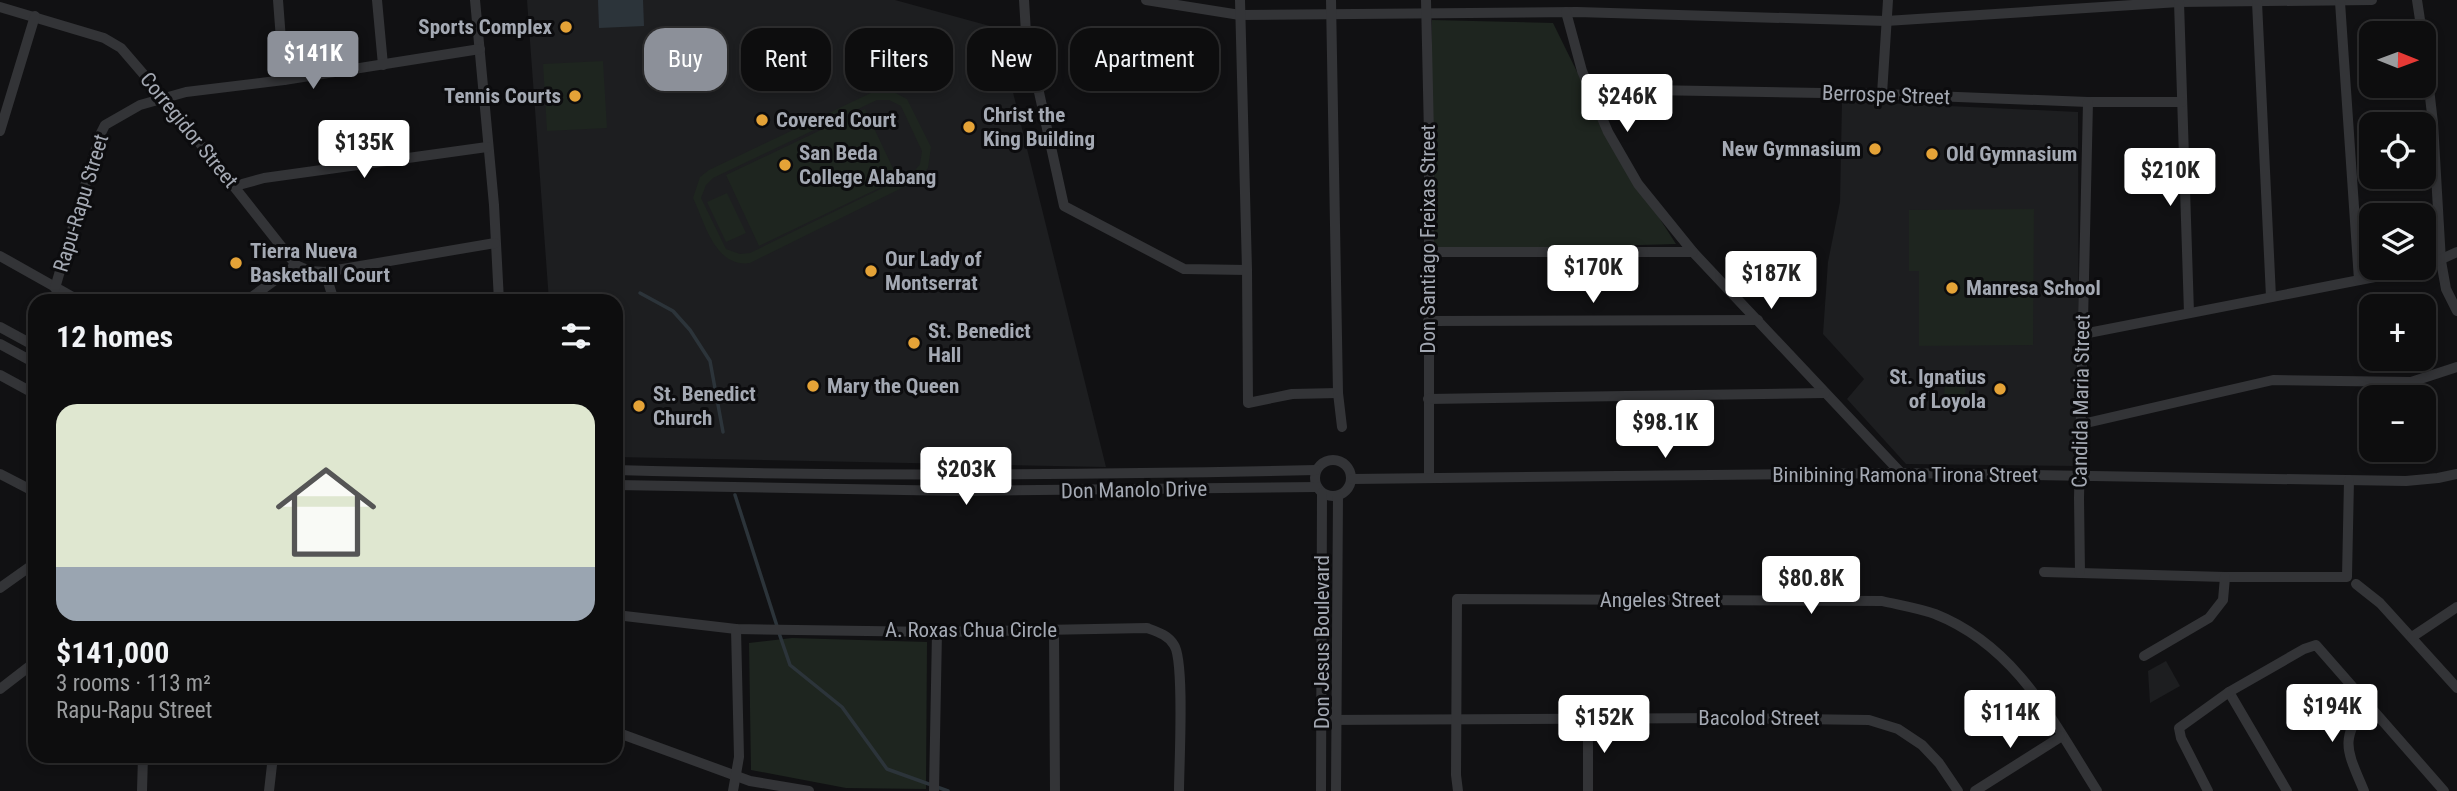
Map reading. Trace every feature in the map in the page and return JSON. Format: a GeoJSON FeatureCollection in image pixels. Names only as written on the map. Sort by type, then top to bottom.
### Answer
{"type":"FeatureCollection","features":[{"type":"Feature","properties":{"kind":"street"},"geometry":{"type":"LineString","coordinates":[[278,0],[284,80]]}},
{"type":"Feature","properties":{"kind":"street"},"geometry":{"type":"LineString","coordinates":[[377,0],[383,65]]}},
{"type":"Feature","properties":{"kind":"street"},"geometry":{"type":"LineString","coordinates":[[475,0],[494,205],[499,294]]}},
{"type":"Feature","properties":{"kind":"street"},"geometry":{"type":"LineString","coordinates":[[1024,0],[1026,33],[1064,206],[1184,269],[1247,270]]}},
{"type":"Feature","properties":{"kind":"street"},"geometry":{"type":"LineString","coordinates":[[1146,0],[1240,15],[1566,12],[1886,21],[2179,2],[2372,0]]}},
{"type":"Feature","properties":{"kind":"street"},"geometry":{"type":"LineString","coordinates":[[1240,0],[1248,403],[1292,394],[1338,393]]}},
{"type":"Feature","properties":{"kind":"street"},"geometry":{"type":"LineString","coordinates":[[1331,0],[1338,393],[1342,427]]}},
{"type":"Feature","properties":{"kind":"street","name":"Don Santiago Freixas Street"},"geometry":{"type":"LineString","coordinates":[[1426,0],[1429,478]]}},
{"type":"Feature","properties":{"kind":"street"},"geometry":{"type":"LineString","coordinates":[[1882,93],[1888,0]]}},
{"type":"Feature","properties":{"kind":"street"},"geometry":{"type":"LineString","coordinates":[[2417,0],[2420,21]]}},
{"type":"Feature","properties":{"kind":"street"},"geometry":{"type":"LineString","coordinates":[[2179,2],[2189,313]]}},
{"type":"Feature","properties":{"kind":"street"},"geometry":{"type":"LineString","coordinates":[[2257,2],[2271,297]]}},
{"type":"Feature","properties":{"kind":"street"},"geometry":{"type":"LineString","coordinates":[[2083,334],[2359,280],[2340,2]]}},
{"type":"Feature","properties":{"kind":"street","name":"Corregidor Street"},"geometry":{"type":"LineString","coordinates":[[0,7],[104,38],[121,48],[164,97],[296,265]]}},
{"type":"Feature","properties":{"kind":"street"},"geometry":{"type":"LineString","coordinates":[[1566,12],[1589,89],[1628,168],[1693,252],[1901,473]]}},
{"type":"Feature","properties":{"kind":"street"},"geometry":{"type":"LineString","coordinates":[[0,131],[35,16]]}},
{"type":"Feature","properties":{"kind":"street","name":"Rapu-Rapu Street"},"geometry":{"type":"LineString","coordinates":[[55,288],[95,147],[105,125],[140,105],[186,92],[284,80],[480,49]]}},
{"type":"Feature","properties":{"kind":"street","name":"Berrospe Street"},"geometry":{"type":"LineString","coordinates":[[1589,89],[1882,93],[2088,102],[2182,102]]}},
{"type":"Feature","properties":{"kind":"street"},"geometry":{"type":"LineString","coordinates":[[2430,98],[2441,261],[2446,289],[2457,312]]}},
{"type":"Feature","properties":{"kind":"street","name":"Candida Maria Street"},"geometry":{"type":"LineString","coordinates":[[2080,573],[2079,475],[2088,102]]}},
{"type":"Feature","properties":{"kind":"street"},"geometry":{"type":"LineString","coordinates":[[235,186],[264,178],[487,147]]}},
{"type":"Feature","properties":{"kind":"street"},"geometry":{"type":"LineString","coordinates":[[256,294],[296,265],[310,271],[325,272],[495,243]]}},
{"type":"Feature","properties":{"kind":"street"},"geometry":{"type":"LineString","coordinates":[[1429,252],[1693,252]]}},
{"type":"Feature","properties":{"kind":"street"},"geometry":{"type":"LineString","coordinates":[[2436,263],[2457,252]]}},
{"type":"Feature","properties":{"kind":"street"},"geometry":{"type":"LineString","coordinates":[[0,256],[67,294]]}},
{"type":"Feature","properties":{"kind":"street"},"geometry":{"type":"LineString","coordinates":[[325,272],[332,294]]}},
{"type":"Feature","properties":{"kind":"street"},"geometry":{"type":"LineString","coordinates":[[1428,321],[1758,320]]}},
{"type":"Feature","properties":{"kind":"street"},"geometry":{"type":"LineString","coordinates":[[0,327],[28,342]]}},
{"type":"Feature","properties":{"kind":"street"},"geometry":{"type":"LineString","coordinates":[[0,344],[28,359]]}},
{"type":"Feature","properties":{"kind":"street"},"geometry":{"type":"LineString","coordinates":[[2082,424],[2273,380],[2411,382],[2457,367]]}},
{"type":"Feature","properties":{"kind":"street"},"geometry":{"type":"LineString","coordinates":[[0,375],[28,390]]}},
{"type":"Feature","properties":{"kind":"street"},"geometry":{"type":"LineString","coordinates":[[1428,399],[1825,393]]}},
{"type":"Feature","properties":{"kind":"street"},"geometry":{"type":"LineString","coordinates":[[1333,459],[1343,462],[1350,469],[1352,479],[1350,486],[1338,496],[1330,497],[1320,490],[1314,479],[1316,470],[1323,462],[1333,459]]}},
{"type":"Feature","properties":{"kind":"street","name":"Don Manolo Drive"},"geometry":{"type":"LineString","coordinates":[[623,470],[1113,475],[1316,470]]}},
{"type":"Feature","properties":{"kind":"street"},"geometry":{"type":"LineString","coordinates":[[1025,491],[1026,473]]}},
{"type":"Feature","properties":{"kind":"street","name":"Binibining Ramona Tirona Street"},"geometry":{"type":"LineString","coordinates":[[1352,479],[1901,473],[2406,481],[2457,474]]}},
{"type":"Feature","properties":{"kind":"street"},"geometry":{"type":"LineString","coordinates":[[0,474],[28,488]]}},
{"type":"Feature","properties":{"kind":"street"},"geometry":{"type":"LineString","coordinates":[[855,474],[856,489]]}},
{"type":"Feature","properties":{"kind":"street"},"geometry":{"type":"LineString","coordinates":[[2044,572],[2225,578],[2347,577],[2349,480]]}},
{"type":"Feature","properties":{"kind":"street","name":"Don Manolo Drive"},"geometry":{"type":"LineString","coordinates":[[623,485],[1025,491],[1320,490]]}},
{"type":"Feature","properties":{"kind":"street","name":"Don Jesus Boulevard"},"geometry":{"type":"LineString","coordinates":[[1320,490],[1321,791]]}},
{"type":"Feature","properties":{"kind":"street","name":"Don Jesus Boulevard"},"geometry":{"type":"LineString","coordinates":[[1336,791],[1338,496]]}},
{"type":"Feature","properties":{"kind":"street"},"geometry":{"type":"LineString","coordinates":[[0,588],[28,568]]}},
{"type":"Feature","properties":{"kind":"street"},"geometry":{"type":"LineString","coordinates":[[2144,656],[2208,618],[2223,600],[2225,578]]}},
{"type":"Feature","properties":{"kind":"street"},"geometry":{"type":"LineString","coordinates":[[2356,584],[2380,603],[2457,688]]}},
{"type":"Feature","properties":{"kind":"street","name":"Angeles Street"},"geometry":{"type":"LineString","coordinates":[[1458,791],[1457,599],[1882,601],[1934,614],[1989,646],[2011,666],[2032,690],[2096,791]]}},
{"type":"Feature","properties":{"kind":"street"},"geometry":{"type":"LineString","coordinates":[[2412,637],[2457,607]]}},
{"type":"Feature","properties":{"kind":"street","name":"A. Roxas Chua Circle"},"geometry":{"type":"LineString","coordinates":[[623,616],[736,629],[937,632],[1147,628],[1162,633],[1173,643],[1180,663],[1179,791]]}},
{"type":"Feature","properties":{"kind":"street"},"geometry":{"type":"LineString","coordinates":[[733,791],[740,757],[736,629]]}},
{"type":"Feature","properties":{"kind":"street"},"geometry":{"type":"LineString","coordinates":[[1054,630],[1055,791]]}},
{"type":"Feature","properties":{"kind":"street"},"geometry":{"type":"LineString","coordinates":[[934,788],[937,632]]}},
{"type":"Feature","properties":{"kind":"street"},"geometry":{"type":"LineString","coordinates":[[2208,791],[2179,728],[2230,692],[2304,649],[2316,645],[2444,791]]}},
{"type":"Feature","properties":{"kind":"street"},"geometry":{"type":"LineString","coordinates":[[0,689],[28,667]]}},
{"type":"Feature","properties":{"kind":"street"},"geometry":{"type":"LineString","coordinates":[[2230,692],[2287,791]]}},
{"type":"Feature","properties":{"kind":"street"},"geometry":{"type":"LineString","coordinates":[[2364,791],[2349,754],[2348,744],[2351,724],[2366,701]]}},
{"type":"Feature","properties":{"kind":"street"},"geometry":{"type":"LineString","coordinates":[[1588,719],[1588,791]]}},
{"type":"Feature","properties":{"kind":"street","name":"Bacolod Street"},"geometry":{"type":"LineString","coordinates":[[1322,720],[1869,720],[1898,729],[1922,745],[1939,763],[1958,791]]}},
{"type":"Feature","properties":{"kind":"street"},"geometry":{"type":"LineString","coordinates":[[623,735],[737,777],[809,791]]}},
{"type":"Feature","properties":{"kind":"street"},"geometry":{"type":"LineString","coordinates":[[1975,791],[2062,736]]}},
{"type":"Feature","properties":{"kind":"street"},"geometry":{"type":"LineString","coordinates":[[142,791],[143,763]]}},
{"type":"Feature","properties":{"kind":"street"},"geometry":{"type":"LineString","coordinates":[[269,791],[272,763]]}},
{"type":"Feature","properties":{"kind":"shaded area","name":"San Beda College Alabang"},"geometry":{"type":"Polygon","coordinates":[[[527,0],[895,0],[997,28],[967,28],[967,91],[1013,91],[1106,467],[623,457],[623,294],[548,294],[527,0]]]}},
{"type":"Feature","properties":{"kind":"shaded area"},"geometry":{"type":"Polygon","coordinates":[[[598,0],[643,0],[644,26],[599,28],[598,0]]]}},
{"type":"Feature","properties":{"kind":"shaded area"},"geometry":{"type":"Polygon","coordinates":[[[1432,20],[1553,23],[1615,149],[1676,244],[1431,251],[1432,20]]]}},
{"type":"Feature","properties":{"kind":"shaded area","name":"Tennis Courts"},"geometry":{"type":"Polygon","coordinates":[[[603,61],[607,128],[547,131],[543,64],[603,61]]]}},
{"type":"Feature","properties":{"kind":"shaded area"},"geometry":{"type":"Polygon","coordinates":[[[875,91],[892,91],[907,99],[931,147],[928,168],[918,180],[750,263],[738,263],[728,258],[707,231],[693,198],[700,177],[709,170],[875,91]],[[877,100],[713,178],[706,185],[701,198],[726,249],[740,254],[750,253],[913,173],[920,164],[922,151],[901,106],[889,100],[877,100]]]}},
{"type":"Feature","properties":{"kind":"shaded area","name":"Manresa School"},"geometry":{"type":"Polygon","coordinates":[[[1842,101],[2078,112],[2079,466],[1906,464],[1847,399],[1864,379],[1823,334],[1828,262],[1840,202],[1842,101]]]}},
{"type":"Feature","properties":{"kind":"shaded area"},"geometry":{"type":"Polygon","coordinates":[[[865,109],[898,179],[759,246],[726,175],[865,109]]]}},
{"type":"Feature","properties":{"kind":"shaded area"},"geometry":{"type":"Polygon","coordinates":[[[727,193],[746,233],[726,242],[707,202],[727,193]]]}},
{"type":"Feature","properties":{"kind":"shaded area"},"geometry":{"type":"Polygon","coordinates":[[[2034,209],[2033,345],[1919,346],[1919,271],[1909,271],[1909,210],[2034,209]]]}},
{"type":"Feature","properties":{"kind":"shaded area"},"geometry":{"type":"Polygon","coordinates":[[[1945,374],[1966,375],[1965,404],[1944,403],[1945,374]]]}},
{"type":"Feature","properties":{"kind":"shaded area"},"geometry":{"type":"Polygon","coordinates":[[[792,638],[927,642],[926,789],[846,788],[751,770],[749,643],[792,638]]]}},
{"type":"Feature","properties":{"kind":"shaded area"},"geometry":{"type":"Polygon","coordinates":[[[2166,661],[2180,686],[2150,703],[2148,671],[2166,661]]]}},
{"type":"Feature","properties":{"kind":"waterway"},"geometry":{"type":"LineString","coordinates":[[640,293],[673,311],[690,330],[710,361],[723,432]]}},
{"type":"Feature","properties":{"kind":"waterway"},"geometry":{"type":"LineString","coordinates":[[735,495],[777,626]]}},
{"type":"Feature","properties":{"kind":"waterway"},"geometry":{"type":"LineString","coordinates":[[779,633],[790,665],[842,707],[887,769],[948,791]]}},
{"type":"Feature","properties":{"kind":"place","name":"Sports Complex"},"geometry":{"type":"Point","coordinates":[566,27]}},
{"type":"Feature","properties":{"kind":"place","name":"Tennis Courts"},"geometry":{"type":"Point","coordinates":[575,96]}},
{"type":"Feature","properties":{"kind":"place","name":"Covered Court"},"geometry":{"type":"Point","coordinates":[762,120]}},
{"type":"Feature","properties":{"kind":"place","name":"Christ the King Building"},"geometry":{"type":"Point","coordinates":[969,127]}},
{"type":"Feature","properties":{"kind":"place","name":"New Gymnasium"},"geometry":{"type":"Point","coordinates":[1875,149]}},
{"type":"Feature","properties":{"kind":"place","name":"Old Gymnasium"},"geometry":{"type":"Point","coordinates":[1932,154]}},
{"type":"Feature","properties":{"kind":"place","name":"San Beda College Alabang"},"geometry":{"type":"Point","coordinates":[785,165]}},
{"type":"Feature","properties":{"kind":"place","name":"Tierra Nueva Basketball Court"},"geometry":{"type":"Point","coordinates":[236,263]}},
{"type":"Feature","properties":{"kind":"place","name":"Our Lady of Montserrat"},"geometry":{"type":"Point","coordinates":[871,271]}},
{"type":"Feature","properties":{"kind":"place","name":"Manresa School"},"geometry":{"type":"Point","coordinates":[1952,288]}},
{"type":"Feature","properties":{"kind":"place","name":"St. Benedict Hall"},"geometry":{"type":"Point","coordinates":[914,343]}},
{"type":"Feature","properties":{"kind":"place","name":"Mary the Queen"},"geometry":{"type":"Point","coordinates":[813,386]}},
{"type":"Feature","properties":{"kind":"place","name":"St. Ignatius of Loyola"},"geometry":{"type":"Point","coordinates":[2000,389]}},
{"type":"Feature","properties":{"kind":"place","name":"St. Benedict Church"},"geometry":{"type":"Point","coordinates":[639,406]}}]}
